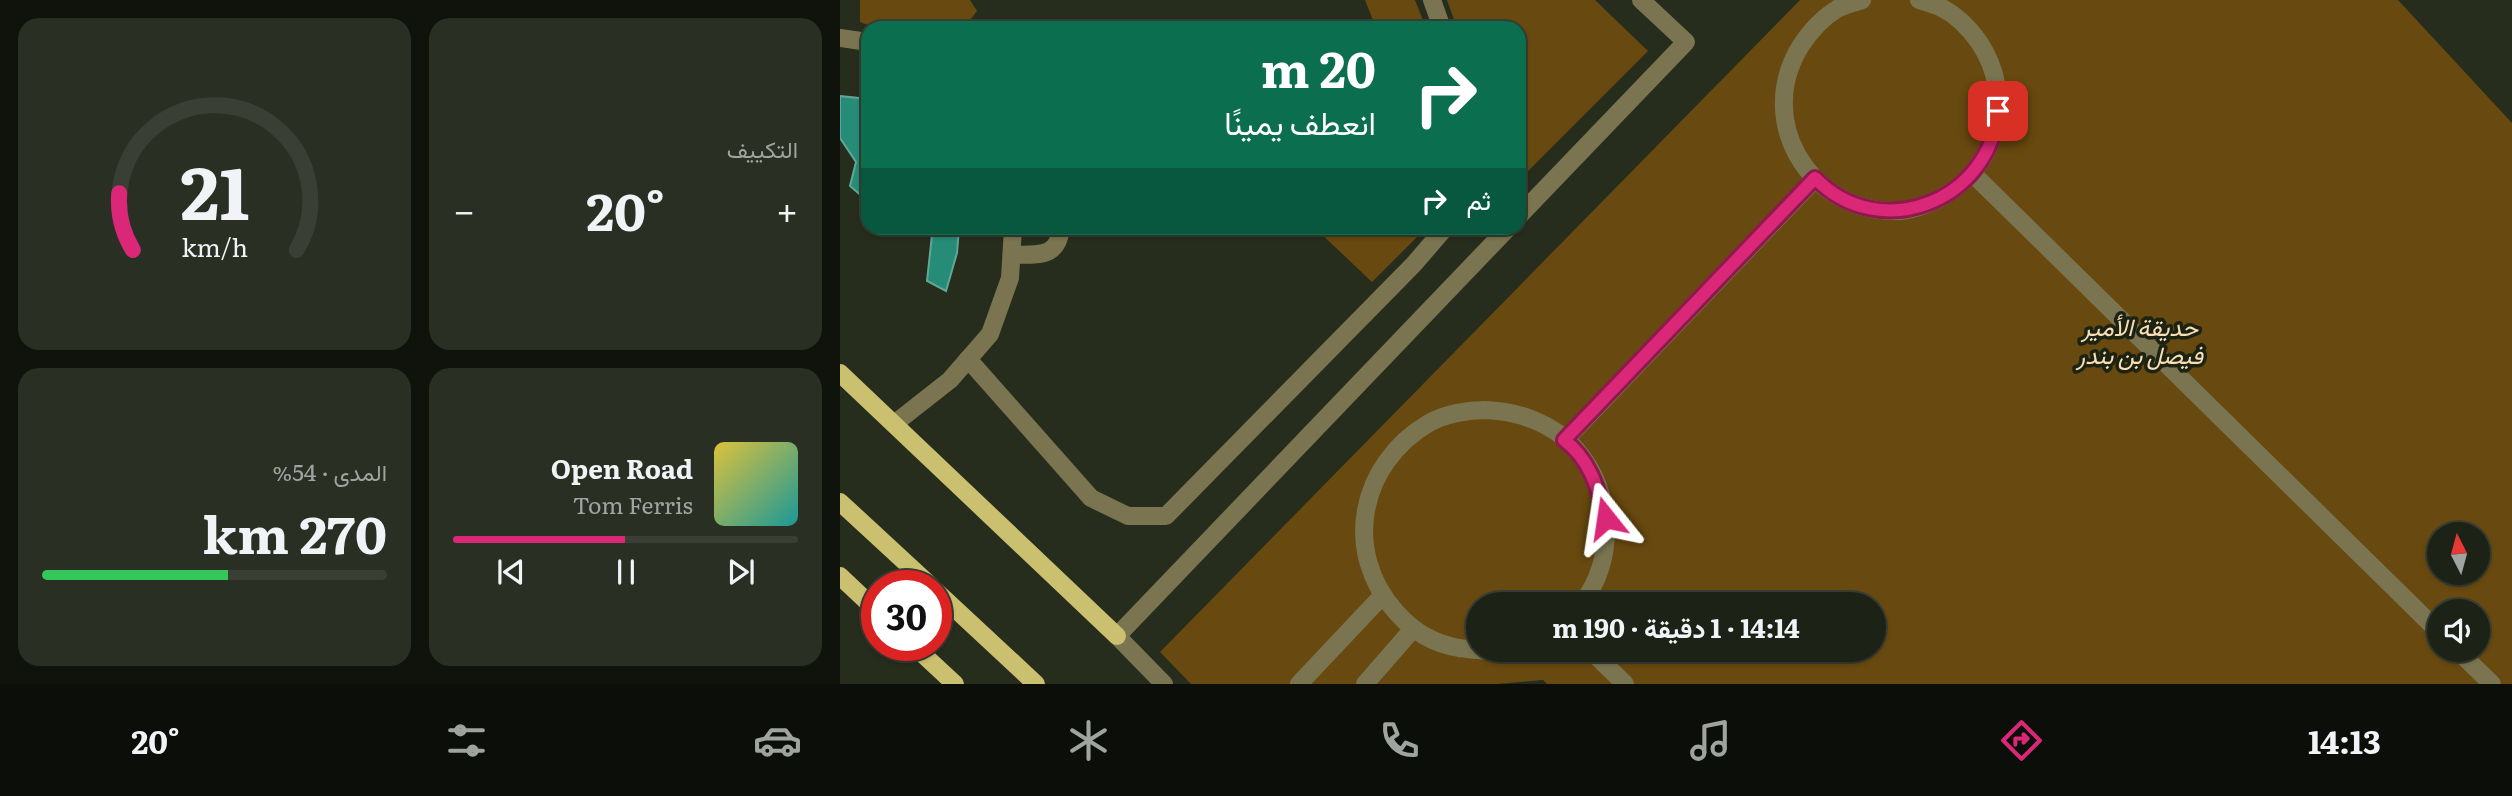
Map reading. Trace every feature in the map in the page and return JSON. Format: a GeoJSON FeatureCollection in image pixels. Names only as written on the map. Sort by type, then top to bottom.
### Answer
{"type":"FeatureCollection","features":[{"type":"Feature","properties":{"kind":"main road"},"geometry":{"type":"LineString","coordinates":[[840,373],[1116,636]]}},
{"type":"Feature","properties":{"kind":"main road"},"geometry":{"type":"LineString","coordinates":[[840,502],[914,570]]}},
{"type":"Feature","properties":{"kind":"main road"},"geometry":{"type":"LineString","coordinates":[[840,576],[861,596]]}},
{"type":"Feature","properties":{"kind":"main road"},"geometry":{"type":"LineString","coordinates":[[952,607],[1035,684]]}},
{"type":"Feature","properties":{"kind":"main road"},"geometry":{"type":"LineString","coordinates":[[930,661],[955,684]]}},
{"type":"Feature","properties":{"kind":"street"},"geometry":{"type":"LineString","coordinates":[[1432,0],[1440,21]]}},
{"type":"Feature","properties":{"kind":"street"},"geometry":{"type":"LineString","coordinates":[[1526,209],[1686,42],[1641,0]]}},
{"type":"Feature","properties":{"kind":"street"},"geometry":{"type":"LineString","coordinates":[[1862,0],[1837,9],[1809,32],[1790,63],[1782,97],[1786,132],[1801,164],[1826,190],[1857,206],[1892,211],[1927,205],[1958,188],[1982,162],[1996,129],[1999,93],[1990,59],[1970,29],[1941,7],[1919,0]]}},
{"type":"Feature","properties":{"kind":"street"},"geometry":{"type":"LineString","coordinates":[[840,38],[861,41]]}},
{"type":"Feature","properties":{"kind":"street"},"geometry":{"type":"LineString","coordinates":[[1972,173],[2427,620]]}},
{"type":"Feature","properties":{"kind":"street"},"geometry":{"type":"LineString","coordinates":[[1564,440],[1815,178]]}},
{"type":"Feature","properties":{"kind":"street"},"geometry":{"type":"LineString","coordinates":[[894,424],[930,397],[990,334],[1010,278],[1013,235]]}},
{"type":"Feature","properties":{"kind":"street"},"geometry":{"type":"LineString","coordinates":[[1012,255],[1041,254],[1053,249],[1060,235]]}},
{"type":"Feature","properties":{"kind":"street"},"geometry":{"type":"LineString","coordinates":[[968,359],[1091,498],[1128,516],[1166,516],[1439,235]]}},
{"type":"Feature","properties":{"kind":"street"},"geometry":{"type":"LineString","coordinates":[[1164,684],[1116,636],[1501,235]]}},
{"type":"Feature","properties":{"kind":"street"},"geometry":{"type":"LineString","coordinates":[[1466,649],[1447,646],[1412,630],[1382,596],[1366,559],[1363,518],[1375,478],[1398,445],[1430,422],[1468,410],[1507,411],[1544,424],[1575,448],[1596,481],[1606,518],[1604,557],[1590,592]]}},
{"type":"Feature","properties":{"kind":"street"},"geometry":{"type":"LineString","coordinates":[[1299,684],[1382,596]]}},
{"type":"Feature","properties":{"kind":"street"},"geometry":{"type":"LineString","coordinates":[[1365,684],[1412,630]]}},
{"type":"Feature","properties":{"kind":"street"},"geometry":{"type":"LineString","coordinates":[[1602,662],[1625,684]]}},
{"type":"Feature","properties":{"kind":"street"},"geometry":{"type":"LineString","coordinates":[[2469,662],[2492,684]]}},
{"type":"Feature","properties":{"kind":"green space"},"geometry":{"type":"Polygon","coordinates":[[[860,0],[970,0],[977,11],[969,21],[860,22],[860,0]]]}},
{"type":"Feature","properties":{"kind":"green space"},"geometry":{"type":"Polygon","coordinates":[[[1365,0],[1415,0],[1423,21],[1373,21],[1365,0]]]}},
{"type":"Feature","properties":{"kind":"green space"},"geometry":{"type":"Polygon","coordinates":[[[1447,0],[1595,0],[1648,51],[1526,173],[1526,21],[1454,21],[1447,0]]]}},
{"type":"Feature","properties":{"kind":"green space","name":"حديقة الأمير فيصل بن بندر"},"geometry":{"type":"Polygon","coordinates":[[[1800,0],[2398,0],[2512,123],[2512,684],[1547,684],[1543,680],[1498,684],[1191,684],[1160,652],[1800,0]]]}},
{"type":"Feature","properties":{"kind":"green space"},"geometry":{"type":"Polygon","coordinates":[[[1322,235],[1419,235],[1372,282],[1322,235]]]}},
{"type":"Feature","properties":{"kind":"water"},"geometry":{"type":"Polygon","coordinates":[[[840,96],[861,98],[861,196],[850,186],[856,162],[840,138],[840,96]]]}},
{"type":"Feature","properties":{"kind":"water"},"geometry":{"type":"Polygon","coordinates":[[[932,235],[958,235],[957,253],[946,291],[927,281],[932,235]]]}},
{"type":"Feature","properties":{"kind":"route"},"geometry":{"type":"LineString","coordinates":[[1606,518],[1596,481],[1575,448],[1564,440],[1815,178],[1826,190],[1857,206],[1892,211],[1927,205],[1958,188],[1982,162],[1996,129],[1998,111]]}}]}
